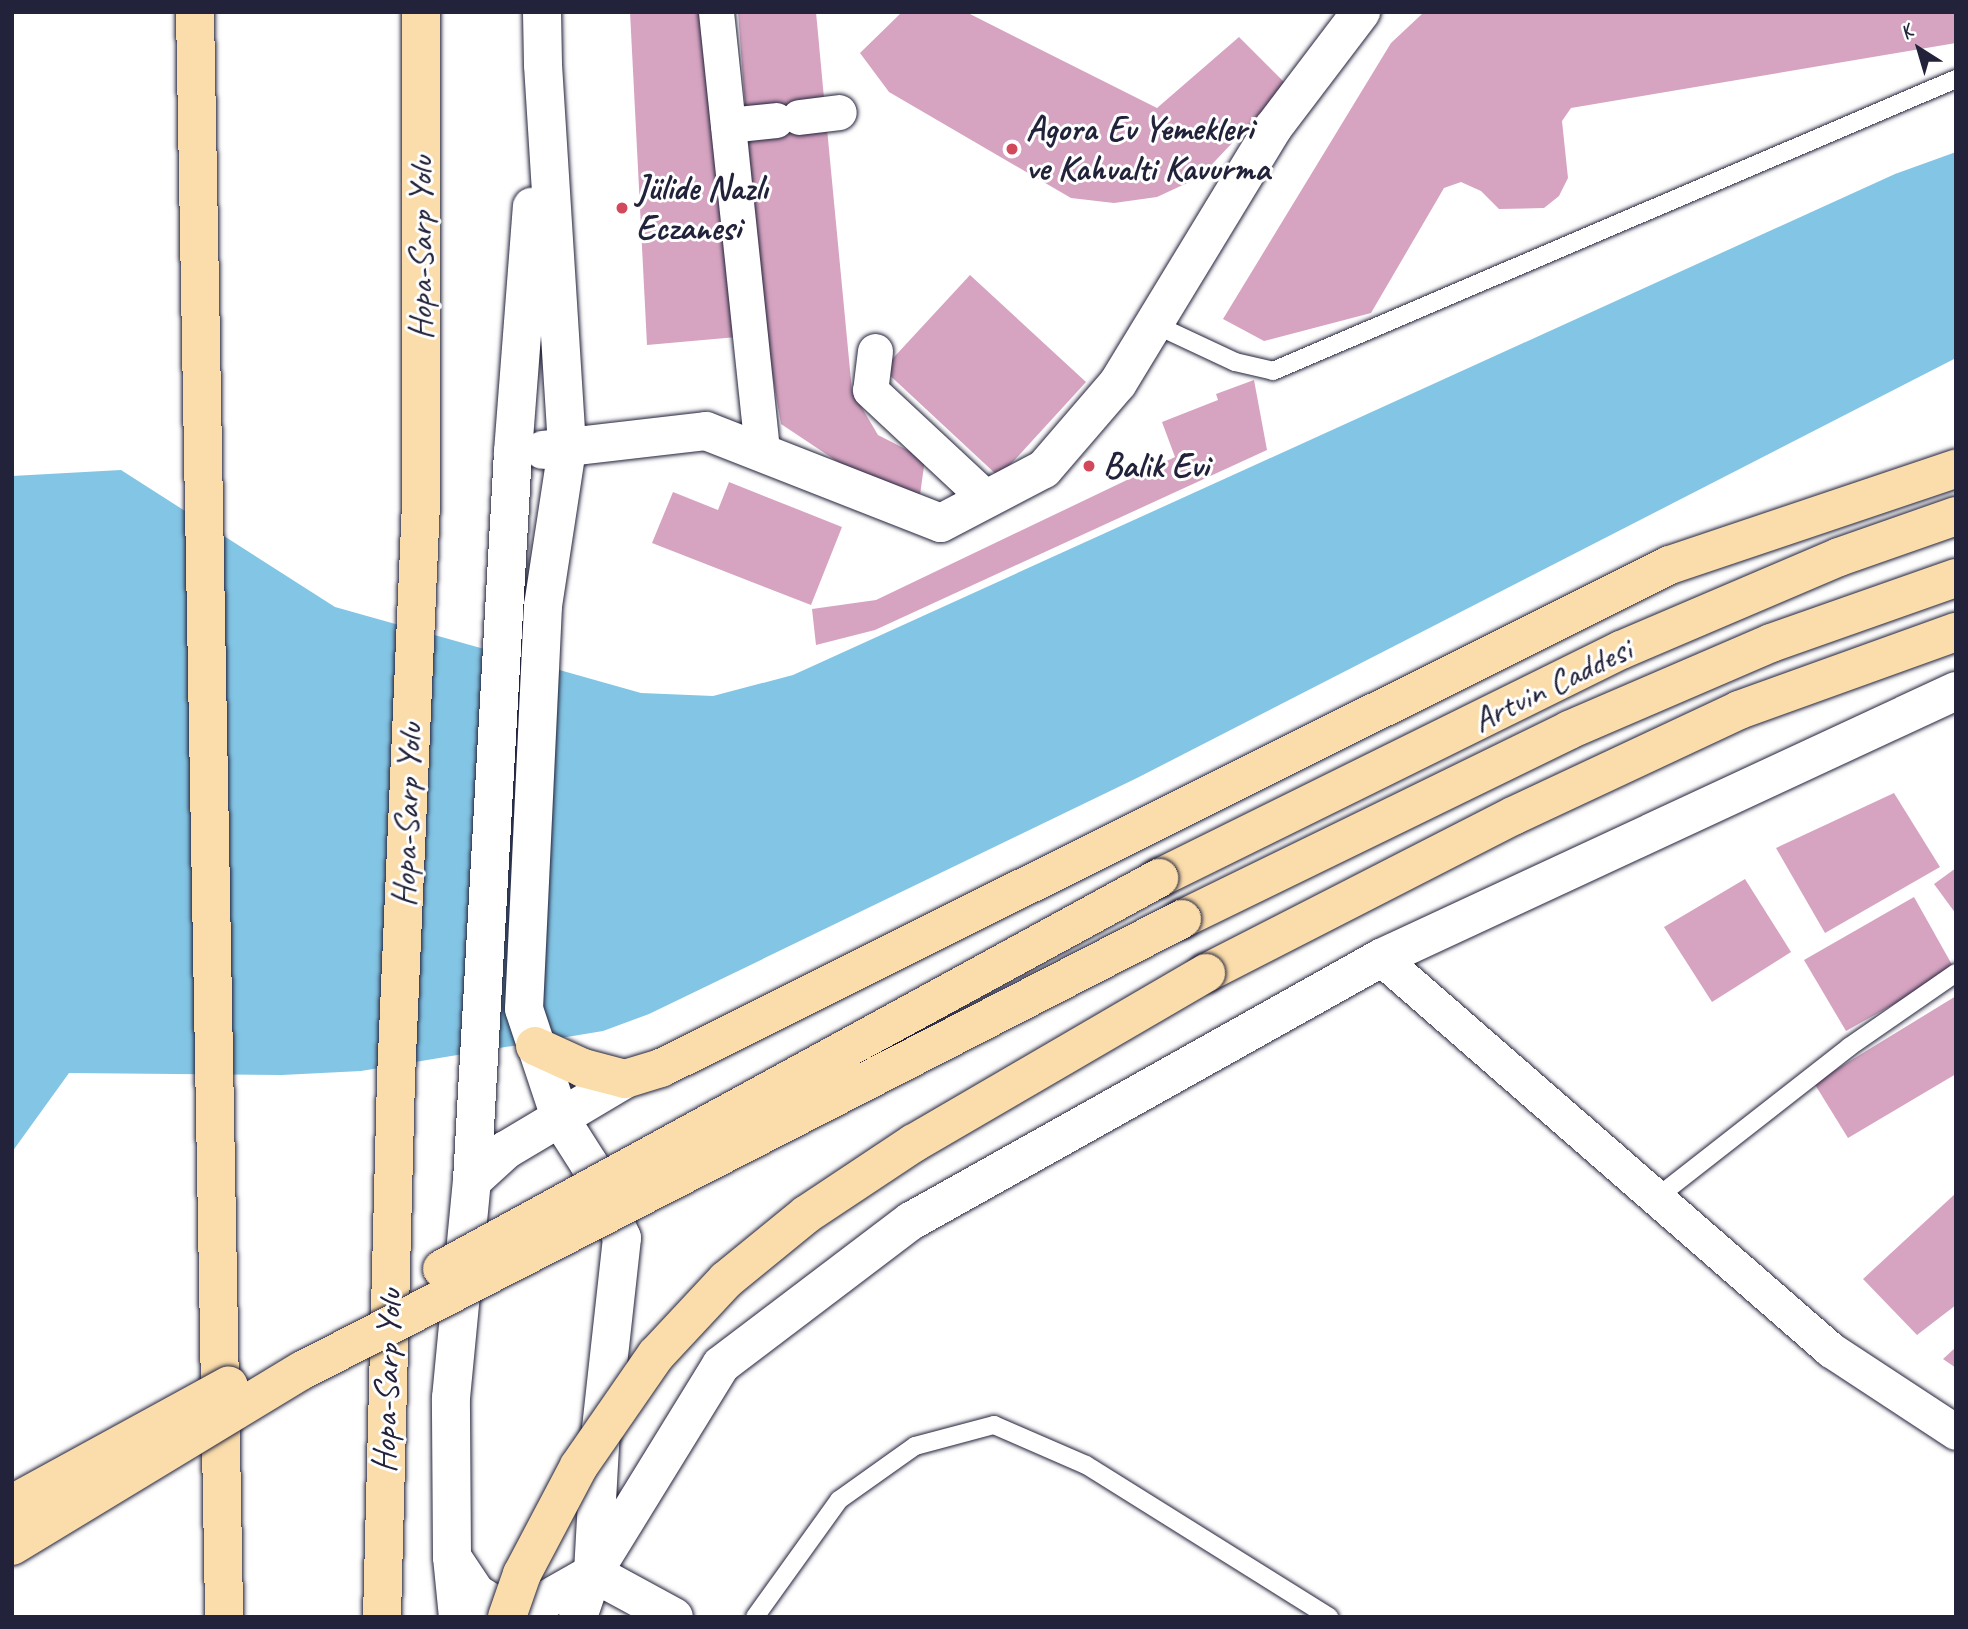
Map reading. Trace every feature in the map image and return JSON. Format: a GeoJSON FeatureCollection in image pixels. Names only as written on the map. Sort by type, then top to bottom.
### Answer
{"type":"FeatureCollection","features":[{"type":"Feature","properties":{"kind":"highway"},"geometry":{"type":"LineString","coordinates":[[195,12],[205,444],[212,1096],[223,1617]]}},
{"type":"Feature","properties":{"kind":"highway","name":"Hopa-Sarp Yolu"},"geometry":{"type":"LineString","coordinates":[[382,1617],[396,1078],[421,504],[421,12]]}},
{"type":"Feature","properties":{"kind":"highway"},"geometry":{"type":"LineString","coordinates":[[535,1045],[583,1068],[625,1079],[673,1062],[1670,565],[1956,469]]}},
{"type":"Feature","properties":{"kind":"highway","name":"Artvin Caddesi"},"geometry":{"type":"LineString","coordinates":[[12,1504],[1159,878],[1621,650],[1839,557],[1956,516]]}},
{"type":"Feature","properties":{"kind":"highway","name":"Artvin Caddesi"},"geometry":{"type":"LineString","coordinates":[[12,1546],[303,1370],[1182,919],[1569,730],[1771,643],[1956,578]]}},
{"type":"Feature","properties":{"kind":"highway"},"geometry":{"type":"LineString","coordinates":[[507,1617],[522,1574],[579,1466],[656,1355],[726,1280],[807,1214],[914,1143],[1206,973],[1513,816],[1739,710],[1956,632]]}},
{"type":"Feature","properties":{"kind":"street"},"geometry":{"type":"LineString","coordinates":[[542,12],[567,449],[543,606],[524,1009],[561,1120],[589,1164],[622,1238],[601,1429],[593,1573]]}},
{"type":"Feature","properties":{"kind":"street"},"geometry":{"type":"LineString","coordinates":[[716,12],[762,453]]}},
{"type":"Feature","properties":{"kind":"street"},"geometry":{"type":"LineString","coordinates":[[513,452],[567,449],[706,431],[941,523],[1044,469],[1118,383],[1148,321],[1273,128],[1361,12]]}},
{"type":"Feature","properties":{"kind":"street"},"geometry":{"type":"LineString","coordinates":[[458,1617],[452,1557],[451,1398],[472,1181],[513,452],[543,65]]}},
{"type":"Feature","properties":{"kind":"street"},"geometry":{"type":"LineString","coordinates":[[728,125],[839,112]]}},
{"type":"Feature","properties":{"kind":"street"},"geometry":{"type":"LineString","coordinates":[[875,351],[870,390],[987,499]]}},
{"type":"Feature","properties":{"kind":"street"},"geometry":{"type":"LineString","coordinates":[[578,1617],[593,1573],[721,1364],[911,1221],[1381,958],[1956,691]]}},
{"type":"Feature","properties":{"kind":"street"},"geometry":{"type":"LineString","coordinates":[[1381,958],[1831,1350],[1956,1432]]}},
{"type":"Feature","properties":{"kind":"street"},"geometry":{"type":"LineString","coordinates":[[472,1181],[506,1150],[561,1120],[625,1079]]}},
{"type":"Feature","properties":{"kind":"street"},"geometry":{"type":"LineString","coordinates":[[452,1557],[476,1593],[502,1609],[527,1610],[593,1573]]}},
{"type":"Feature","properties":{"kind":"street"},"geometry":{"type":"LineString","coordinates":[[593,1573],[674,1617]]}},
{"type":"Feature","properties":{"kind":"lane"},"geometry":{"type":"LineString","coordinates":[[1148,321],[1236,362],[1273,371],[1956,79]]}},
{"type":"Feature","properties":{"kind":"lane"},"geometry":{"type":"LineString","coordinates":[[1656,1198],[1849,1047],[1956,974]]}},
{"type":"Feature","properties":{"kind":"lane"},"geometry":{"type":"LineString","coordinates":[[755,1617],[839,1500],[915,1446],[994,1425],[1086,1465],[1329,1617]]}},
{"type":"Feature","properties":{"kind":"water"},"geometry":{"type":"Polygon","coordinates":[[[1956,152],[1956,358],[1137,778],[649,1014],[603,1031],[361,1071],[282,1075],[69,1073],[12,1152],[12,476],[121,470],[335,607],[641,693],[713,696],[793,675],[1895,174],[1956,152]]]}},
{"type":"Feature","properties":{"kind":"building"},"geometry":{"type":"Polygon","coordinates":[[[630,12],[704,12],[737,337],[647,345],[630,12]]]}},
{"type":"Feature","properties":{"kind":"building"},"geometry":{"type":"Polygon","coordinates":[[[738,12],[816,12],[825,109],[746,118],[738,12]]]}},
{"type":"Feature","properties":{"kind":"building"},"geometry":{"type":"Polygon","coordinates":[[[902,12],[966,12],[1157,108],[1239,37],[1287,85],[1200,177],[1157,197],[1114,203],[1071,198],[889,92],[860,53],[902,12]]]}},
{"type":"Feature","properties":{"kind":"building"},"geometry":{"type":"Polygon","coordinates":[[[1956,12],[1956,43],[1571,108],[1562,121],[1568,178],[1559,196],[1544,208],[1499,209],[1481,191],[1461,182],[1444,188],[1371,313],[1264,341],[1223,319],[1391,43],[1423,13],[1956,12]]]}},
{"type":"Feature","properties":{"kind":"building"},"geometry":{"type":"Polygon","coordinates":[[[826,118],[852,391],[878,435],[925,459],[920,495],[862,478],[781,424],[763,321],[747,128],[826,118]]]}},
{"type":"Feature","properties":{"kind":"building"},"geometry":{"type":"Polygon","coordinates":[[[970,275],[1086,382],[999,477],[883,369],[970,275]]]}},
{"type":"Feature","properties":{"kind":"building"},"geometry":{"type":"Polygon","coordinates":[[[1254,380],[1267,450],[875,630],[816,645],[812,609],[876,600],[1175,457],[1162,422],[1218,400],[1216,394],[1254,380]]]}},
{"type":"Feature","properties":{"kind":"building"},"geometry":{"type":"Polygon","coordinates":[[[729,482],[842,527],[811,605],[652,543],[673,492],[718,510],[729,482]]]}},
{"type":"Feature","properties":{"kind":"building"},"geometry":{"type":"Polygon","coordinates":[[[1894,793],[1940,867],[1825,933],[1776,848],[1894,793]]]}},
{"type":"Feature","properties":{"kind":"building"},"geometry":{"type":"Polygon","coordinates":[[[1956,868],[1956,914],[1934,884],[1956,868]]]}},
{"type":"Feature","properties":{"kind":"building"},"geometry":{"type":"Polygon","coordinates":[[[1745,879],[1791,952],[1712,1002],[1664,927],[1745,879]]]}},
{"type":"Feature","properties":{"kind":"building"},"geometry":{"type":"Polygon","coordinates":[[[1914,897],[1955,970],[1846,1031],[1804,960],[1914,897]]]}},
{"type":"Feature","properties":{"kind":"building"},"geometry":{"type":"Polygon","coordinates":[[[1956,996],[1956,1074],[1848,1138],[1814,1083],[1956,996]]]}},
{"type":"Feature","properties":{"kind":"building"},"geometry":{"type":"Polygon","coordinates":[[[1956,1193],[1956,1305],[1917,1335],[1863,1279],[1956,1193]]]}},
{"type":"Feature","properties":{"kind":"building"},"geometry":{"type":"Polygon","coordinates":[[[1956,1347],[1956,1368],[1943,1359],[1956,1347]]]}},
{"type":"Feature","properties":{"kind":"place","name":"Agora Ev Yemekleri ve Kahvalti Kavurma"},"geometry":{"type":"Point","coordinates":[1012,149]}},
{"type":"Feature","properties":{"kind":"place","name":"Jülide Nazlı Eczanesi"},"geometry":{"type":"Point","coordinates":[622,208]}},
{"type":"Feature","properties":{"kind":"place","name":"Balik Evi"},"geometry":{"type":"Point","coordinates":[1089,466]}}]}
